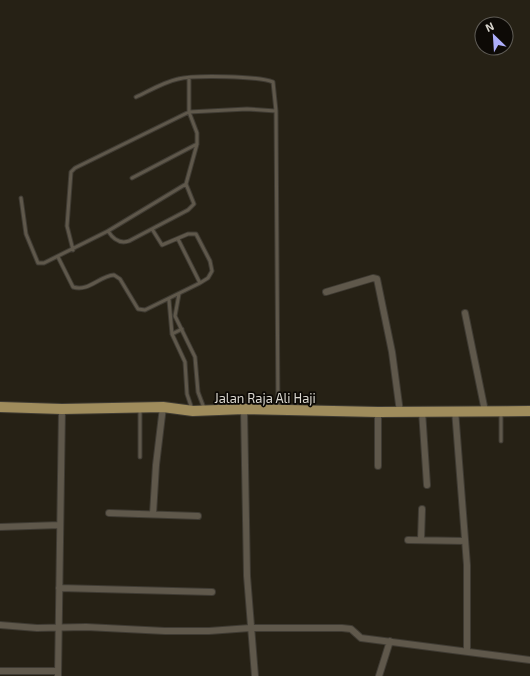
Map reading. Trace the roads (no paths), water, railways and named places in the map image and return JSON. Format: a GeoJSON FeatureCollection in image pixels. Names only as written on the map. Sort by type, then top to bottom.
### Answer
{"type":"FeatureCollection","features":[{"type":"Feature","properties":{"kind":"main road","name":"Jalan Raja Ali Haji"},"geometry":{"type":"LineString","coordinates":[[0,407],[62,409],[163,407],[193,411],[244,408],[378,412],[455,410],[485,412],[501,410],[530,411]]}},
{"type":"Feature","properties":{"kind":"street"},"geometry":{"type":"LineString","coordinates":[[326,292],[373,278],[377,279],[392,352],[400,412]]}},
{"type":"Feature","properties":{"kind":"street"},"geometry":{"type":"LineString","coordinates":[[465,314],[485,412]]}},
{"type":"Feature","properties":{"kind":"street"},"geometry":{"type":"LineString","coordinates":[[153,514],[156,465],[163,407]]}},
{"type":"Feature","properties":{"kind":"street"},"geometry":{"type":"LineString","coordinates":[[244,408],[245,520],[250,628],[255,676]]}},
{"type":"Feature","properties":{"kind":"street"},"geometry":{"type":"LineString","coordinates":[[0,670],[58,673],[62,409]]}},
{"type":"Feature","properties":{"kind":"street"},"geometry":{"type":"LineString","coordinates":[[455,410],[465,541],[468,608],[467,651]]}},
{"type":"Feature","properties":{"kind":"street"},"geometry":{"type":"LineString","coordinates":[[422,411],[427,484]]}},
{"type":"Feature","properties":{"kind":"street"},"geometry":{"type":"LineString","coordinates":[[378,412],[378,466]]}},
{"type":"Feature","properties":{"kind":"street"},"geometry":{"type":"LineString","coordinates":[[421,540],[422,509]]}},
{"type":"Feature","properties":{"kind":"street"},"geometry":{"type":"LineString","coordinates":[[109,513],[198,516]]}},
{"type":"Feature","properties":{"kind":"street"},"geometry":{"type":"LineString","coordinates":[[0,527],[60,525]]}},
{"type":"Feature","properties":{"kind":"street"},"geometry":{"type":"LineString","coordinates":[[408,540],[465,541]]}},
{"type":"Feature","properties":{"kind":"street"},"geometry":{"type":"LineString","coordinates":[[59,588],[212,592]]}},
{"type":"Feature","properties":{"kind":"street"},"geometry":{"type":"LineString","coordinates":[[0,625],[58,628],[100,628],[165,632],[250,628],[351,629],[362,638],[530,660]]}},
{"type":"Feature","properties":{"kind":"street"},"geometry":{"type":"LineString","coordinates":[[379,676],[390,641]]}},
{"type":"Feature","properties":{"kind":"lane"},"geometry":{"type":"LineString","coordinates":[[108,231],[112,237],[123,243],[188,210],[194,204],[186,184],[197,144],[197,133],[189,112],[189,78]]}},
{"type":"Feature","properties":{"kind":"lane"},"geometry":{"type":"LineString","coordinates":[[136,97],[177,79],[266,80],[273,82],[276,111],[278,410]]}},
{"type":"Feature","properties":{"kind":"lane"},"geometry":{"type":"LineString","coordinates":[[73,250],[67,226],[72,172],[75,168],[189,112],[247,109],[276,111]]}},
{"type":"Feature","properties":{"kind":"lane"},"geometry":{"type":"LineString","coordinates":[[132,178],[197,144]]}},
{"type":"Feature","properties":{"kind":"lane"},"geometry":{"type":"LineString","coordinates":[[21,198],[26,234],[38,264],[44,263],[73,250],[108,231],[186,184]]}},
{"type":"Feature","properties":{"kind":"lane"},"geometry":{"type":"LineString","coordinates":[[58,257],[73,287],[79,289],[86,287],[114,275],[120,279],[126,292],[139,310],[145,310],[169,300],[200,284],[212,271],[210,261],[202,244],[194,233],[162,245],[152,229]]}},
{"type":"Feature","properties":{"kind":"lane"},"geometry":{"type":"LineString","coordinates":[[178,239],[200,284]]}},
{"type":"Feature","properties":{"kind":"lane"},"geometry":{"type":"LineString","coordinates":[[179,294],[175,316],[195,357],[198,392],[205,411]]}},
{"type":"Feature","properties":{"kind":"lane"},"geometry":{"type":"LineString","coordinates":[[169,300],[172,334],[185,362],[187,394],[193,411]]}},
{"type":"Feature","properties":{"kind":"lane"},"geometry":{"type":"LineString","coordinates":[[172,334],[182,330]]}},
{"type":"Feature","properties":{"kind":"lane"},"geometry":{"type":"LineString","coordinates":[[140,407],[140,457]]}},
{"type":"Feature","properties":{"kind":"lane"},"geometry":{"type":"LineString","coordinates":[[501,410],[501,442]]}}]}
